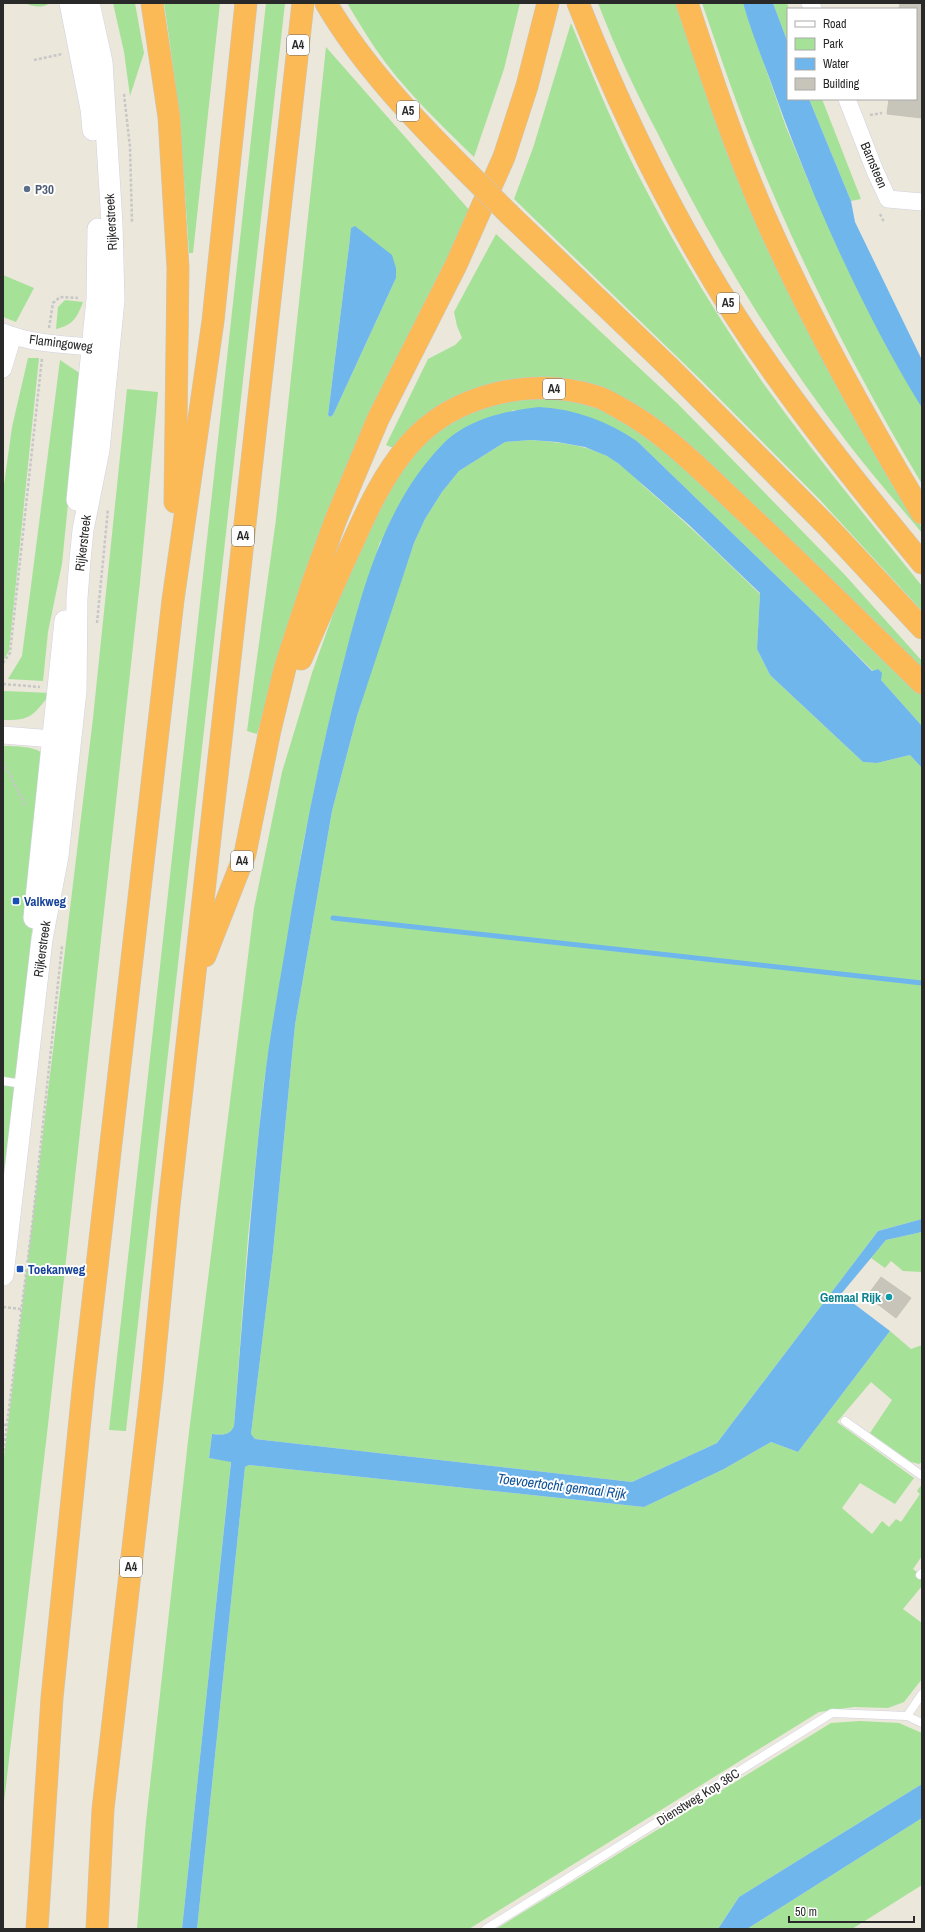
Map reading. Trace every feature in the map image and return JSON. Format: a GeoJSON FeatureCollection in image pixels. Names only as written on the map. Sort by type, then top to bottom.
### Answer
{"type":"FeatureCollection","features":[{"type":"Feature","properties":{"kind":"highway"},"geometry":{"type":"LineString","coordinates":[[152,3],[169,117],[178,268],[173,600]]}},
{"type":"Feature","properties":{"kind":"highway"},"geometry":{"type":"LineString","coordinates":[[37,1929],[52,1698],[86,1364],[173,600],[213,321],[246,3]]}},
{"type":"Feature","properties":{"kind":"highway","name":"A4"},"geometry":{"type":"LineString","coordinates":[[97,1929],[103,1810],[152,1382],[194,986],[303,3]]}},
{"type":"Feature","properties":{"kind":"highway","name":"A5"},"geometry":{"type":"LineString","coordinates":[[326,3],[356,47],[416,121],[510,215],[682,380],[828,527],[922,628]]}},
{"type":"Feature","properties":{"kind":"highway","name":"A4"},"geometry":{"type":"LineString","coordinates":[[194,986],[245,854],[270,730],[285,668],[313,582],[336,519],[378,419],[456,265],[504,157],[527,86],[548,3]]}},
{"type":"Feature","properties":{"kind":"highway"},"geometry":{"type":"LineString","coordinates":[[687,3],[720,104],[766,218],[797,286],[880,443],[922,513]]}},
{"type":"Feature","properties":{"kind":"highway","name":"A5"},"geometry":{"type":"LineString","coordinates":[[580,8],[636,140],[702,260],[733,311],[775,373],[844,468],[922,563]]}},
{"type":"Feature","properties":{"kind":"highway","name":"A4"},"geometry":{"type":"LineString","coordinates":[[270,730],[339,572],[386,475],[409,445],[441,417],[472,401],[506,390],[551,388],[599,397],[643,420],[676,446],[820,581],[922,683]]}},
{"type":"Feature","properties":{"kind":"street","name":"Rijkerstreek"},"geometry":{"type":"LineString","coordinates":[[70,3],[92,109],[98,203],[97,299],[101,348]]}},
{"type":"Feature","properties":{"kind":"street","name":"Rijkerstreek"},"geometry":{"type":"LineString","coordinates":[[3,1197],[15,1083],[62,740],[101,348],[114,300],[112,224],[102,62],[89,3]]}},
{"type":"Feature","properties":{"kind":"street","name":"Barnsteen"},"geometry":{"type":"LineString","coordinates":[[847,100],[875,171],[888,199],[922,202]]}},
{"type":"Feature","properties":{"kind":"street","name":"Flamingoweg"},"geometry":{"type":"LineString","coordinates":[[3,369],[8,334],[47,343],[101,348]]}},
{"type":"Feature","properties":{"kind":"street"},"geometry":{"type":"LineString","coordinates":[[3,735],[62,740]]}},
{"type":"Feature","properties":{"kind":"street","name":"Rijkerstreek"},"geometry":{"type":"LineString","coordinates":[[3,1275],[15,1083]]}},
{"type":"Feature","properties":{"kind":"lane"},"geometry":{"type":"LineString","coordinates":[[845,1421],[921,1475],[922,1474]]}},
{"type":"Feature","properties":{"kind":"lane"},"geometry":{"type":"LineString","coordinates":[[908,1716],[922,1694]]}},
{"type":"Feature","properties":{"kind":"lane","name":"Dienstweg Kop 36C"},"geometry":{"type":"LineString","coordinates":[[486,1929],[832,1713],[908,1716],[922,1723]]}},
{"type":"Feature","properties":{"kind":"path"},"geometry":{"type":"LineString","coordinates":[[3,663],[10,653],[42,361],[47,343]]}},
{"type":"Feature","properties":{"kind":"path"},"geometry":{"type":"LineString","coordinates":[[3,762],[27,809]]}},
{"type":"Feature","properties":{"kind":"path"},"geometry":{"type":"LineString","coordinates":[[3,1306],[21,1309]]}},
{"type":"Feature","properties":{"kind":"green space"},"geometry":{"type":"Polygon","coordinates":[[[24,3],[50,3],[44,6],[34,6],[24,3]]]}},
{"type":"Feature","properties":{"kind":"green space"},"geometry":{"type":"Polygon","coordinates":[[[113,3],[135,3],[144,53],[130,96],[124,52],[113,3]]]}},
{"type":"Feature","properties":{"kind":"green space"},"geometry":{"type":"Polygon","coordinates":[[[164,3],[220,3],[193,253],[189,253],[180,128],[164,3]]]}},
{"type":"Feature","properties":{"kind":"green space"},"geometry":{"type":"Polygon","coordinates":[[[266,3],[285,3],[126,1431],[109,1430],[266,3]]]}},
{"type":"Feature","properties":{"kind":"green space"},"geometry":{"type":"Polygon","coordinates":[[[347,3],[520,3],[504,69],[474,157],[422,105],[397,77],[375,48],[347,3]]]}},
{"type":"Feature","properties":{"kind":"green space"},"geometry":{"type":"Polygon","coordinates":[[[598,3],[682,3],[876,446],[922,528],[922,533],[859,457],[822,409],[746,295],[700,216],[650,118],[619,53],[598,3]]]}},
{"type":"Feature","properties":{"kind":"green space"},"geometry":{"type":"Polygon","coordinates":[[[702,3],[743,3],[786,127],[810,185],[875,323],[922,408],[922,484],[856,368],[797,247],[753,145],[730,85],[702,3]]]}},
{"type":"Feature","properties":{"kind":"green space"},"geometry":{"type":"Polygon","coordinates":[[[773,3],[787,3],[789,8],[787,8],[787,40],[773,3]]]}},
{"type":"Feature","properties":{"kind":"green space"},"geometry":{"type":"Polygon","coordinates":[[[571,23],[625,148],[658,213],[701,287],[747,360],[801,435],[922,586],[922,611],[820,500],[701,380],[514,199],[533,148],[571,23]]]}},
{"type":"Feature","properties":{"kind":"green space"},"geometry":{"type":"Polygon","coordinates":[[[326,47],[471,212],[277,664],[257,734],[247,731],[276,519],[326,47]],[[350,238],[328,415],[330,417],[333,415],[396,278],[396,268],[350,238]]]}},
{"type":"Feature","properties":{"kind":"green space"},"geometry":{"type":"Polygon","coordinates":[[[809,100],[822,100],[861,199],[851,201],[809,100]]]}},
{"type":"Feature","properties":{"kind":"green space"},"geometry":{"type":"Polygon","coordinates":[[[496,234],[678,404],[845,575],[922,661],[922,675],[643,414],[505,385],[398,450],[386,445],[428,359],[455,345],[462,338],[457,326],[454,312],[496,234]]]}},
{"type":"Feature","properties":{"kind":"green space"},"geometry":{"type":"Polygon","coordinates":[[[3,275],[34,288],[16,322],[3,317],[3,275]]]}},
{"type":"Feature","properties":{"kind":"green space"},"geometry":{"type":"Polygon","coordinates":[[[65,300],[83,302],[74,320],[67,325],[56,329],[58,307],[65,300]]]}},
{"type":"Feature","properties":{"kind":"green space"},"geometry":{"type":"Polygon","coordinates":[[[28,358],[39,358],[9,651],[3,661],[3,492],[12,427],[28,358]]]}},
{"type":"Feature","properties":{"kind":"green space"},"geometry":{"type":"Polygon","coordinates":[[[60,360],[81,374],[62,564],[48,632],[43,681],[8,679],[22,656],[60,360]]]}},
{"type":"Feature","properties":{"kind":"green space"},"geometry":{"type":"Polygon","coordinates":[[[127,389],[158,392],[140,582],[48,1425],[3,1811],[3,1465],[93,718],[127,389]]]}},
{"type":"Feature","properties":{"kind":"green space"},"geometry":{"type":"Polygon","coordinates":[[[509,396],[598,403],[640,425],[922,693],[922,726],[881,680],[878,669],[873,671],[638,442],[513,410],[380,542],[345,657],[323,748],[302,849],[264,1081],[248,1237],[234,1426],[228,1433],[222,1435],[212,1434],[209,1458],[231,1461],[182,1929],[137,1929],[146,1821],[189,1432],[254,908],[282,772],[312,673],[345,581],[391,478],[445,422],[509,396]]]}},
{"type":"Feature","properties":{"kind":"green space"},"geometry":{"type":"Polygon","coordinates":[[[531,440],[587,448],[611,458],[622,466],[691,528],[760,594],[757,649],[770,675],[863,762],[877,763],[910,755],[922,768],[922,1219],[878,1231],[717,1443],[632,1482],[255,1439],[251,1434],[273,1252],[295,1025],[332,811],[357,716],[414,543],[425,519],[442,492],[459,471],[505,442],[531,440]]]}},
{"type":"Feature","properties":{"kind":"green space"},"geometry":{"type":"Polygon","coordinates":[[[3,692],[51,693],[32,715],[20,719],[3,720],[3,692]]]}},
{"type":"Feature","properties":{"kind":"green space"},"geometry":{"type":"Polygon","coordinates":[[[3,746],[25,747],[41,752],[44,758],[48,778],[16,1083],[3,1178],[3,746]]]}},
{"type":"Feature","properties":{"kind":"green space"},"geometry":{"type":"Polygon","coordinates":[[[922,1232],[922,1272],[903,1271],[891,1261],[885,1268],[871,1258],[886,1240],[922,1232]]]}},
{"type":"Feature","properties":{"kind":"green space"},"geometry":{"type":"Polygon","coordinates":[[[890,1331],[911,1349],[922,1345],[922,1462],[919,1464],[911,1462],[870,1433],[892,1400],[871,1382],[837,1422],[914,1478],[895,1504],[860,1483],[842,1508],[872,1534],[882,1521],[889,1527],[896,1519],[901,1522],[920,1494],[917,1491],[922,1484],[922,1556],[913,1569],[922,1576],[922,1586],[903,1609],[922,1623],[922,1679],[904,1702],[888,1708],[854,1707],[819,1712],[469,1929],[197,1929],[245,1467],[249,1465],[644,1507],[724,1469],[771,1442],[798,1452],[890,1331]]]}},
{"type":"Feature","properties":{"kind":"green space"},"geometry":{"type":"Polygon","coordinates":[[[860,1721],[899,1723],[922,1733],[922,1784],[739,1897],[718,1929],[496,1929],[831,1723],[860,1721]]]}},
{"type":"Feature","properties":{"kind":"green space"},"geometry":{"type":"Polygon","coordinates":[[[922,1818],[922,1885],[852,1929],[747,1929],[922,1818]]]}},
{"type":"Feature","properties":{"kind":"water"},"geometry":{"type":"Polygon","coordinates":[[[743,3],[773,3],[787,40],[787,100],[809,100],[851,201],[855,222],[922,360],[922,408],[877,329],[856,288],[818,205],[784,120],[743,3]]]}},
{"type":"Feature","properties":{"kind":"water"},"geometry":{"type":"Polygon","coordinates":[[[355,226],[392,255],[396,268],[396,278],[333,415],[330,417],[328,415],[351,228],[355,226]]]}},
{"type":"Feature","properties":{"kind":"water","name":"Toevoertocht gemaal Rijk"},"geometry":{"type":"Polygon","coordinates":[[[539,407],[565,410],[591,417],[615,428],[638,442],[820,618],[872,671],[878,669],[882,673],[881,680],[922,726],[922,768],[910,755],[877,763],[863,762],[770,675],[757,649],[760,593],[688,524],[619,464],[607,456],[585,447],[557,442],[531,440],[505,442],[459,471],[442,492],[425,519],[414,543],[357,716],[332,811],[295,1025],[273,1252],[251,1434],[255,1439],[632,1482],[717,1443],[878,1231],[922,1219],[922,1232],[886,1240],[841,1294],[890,1331],[798,1452],[771,1442],[724,1469],[644,1507],[249,1465],[245,1467],[197,1929],[182,1929],[231,1462],[209,1458],[212,1434],[222,1435],[228,1433],[234,1426],[251,1212],[266,1068],[301,858],[327,728],[352,630],[373,563],[401,500],[420,471],[442,445],[463,429],[500,414],[539,407]]]}},
{"type":"Feature","properties":{"kind":"water"},"geometry":{"type":"Polygon","coordinates":[[[922,1784],[922,1818],[747,1929],[718,1929],[739,1897],[922,1784]]]}},
{"type":"Feature","properties":{"kind":"building"},"geometry":{"type":"Polygon","coordinates":[[[900,3],[922,3],[922,118],[887,114],[889,100],[917,100],[917,8],[899,8],[900,3]]]}},
{"type":"Feature","properties":{"kind":"building","name":"Gemaal Rijk"},"geometry":{"type":"Polygon","coordinates":[[[881,1277],[911,1298],[896,1318],[867,1296],[881,1277]]]}},
{"type":"Feature","properties":{"kind":"waterway"},"geometry":{"type":"LineString","coordinates":[[333,918],[922,983]]}},
{"type":"Feature","properties":{"kind":"place","name":"P30"},"geometry":{"type":"Point","coordinates":[27,189]}},
{"type":"Feature","properties":{"kind":"place","name":"Valkweg"},"geometry":{"type":"Point","coordinates":[16,901]}},
{"type":"Feature","properties":{"kind":"place","name":"Toekanweg"},"geometry":{"type":"Point","coordinates":[20,1269]}},
{"type":"Feature","properties":{"kind":"place","name":"Gemaal Rijk"},"geometry":{"type":"Point","coordinates":[889,1297]}}]}
